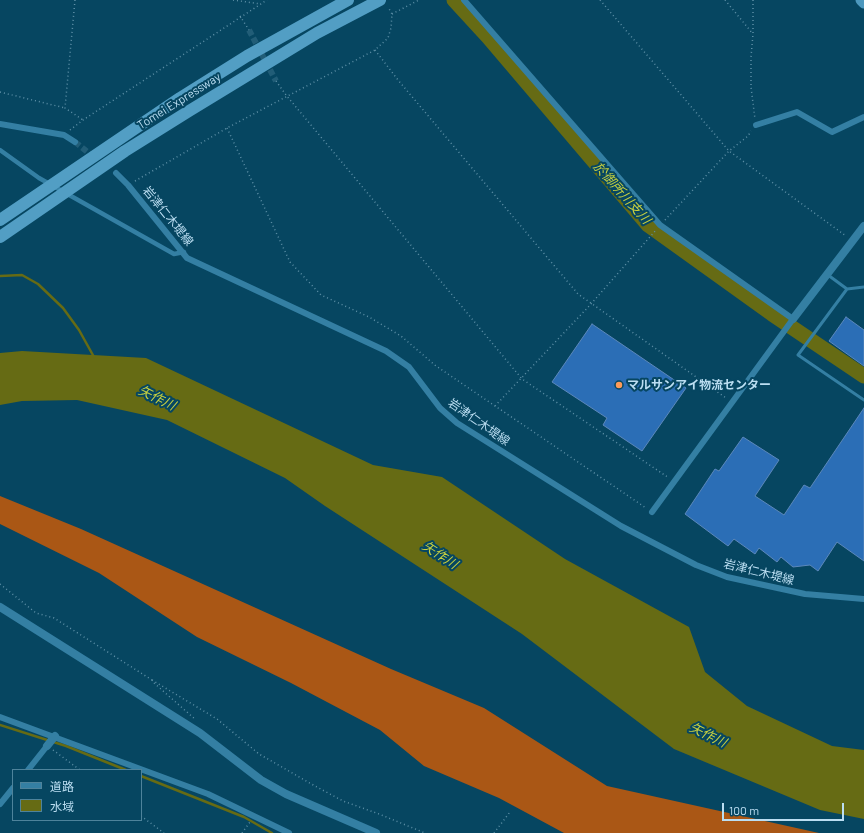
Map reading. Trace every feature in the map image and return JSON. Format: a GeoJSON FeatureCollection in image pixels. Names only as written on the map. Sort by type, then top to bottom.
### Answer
{"type":"FeatureCollection","features":[{"type":"Feature","properties":{"kind":"highway","name":"Tomei Expressway"},"geometry":{"type":"LineString","coordinates":[[0,220],[57,180],[247,56],[348,0]]}},
{"type":"Feature","properties":{"kind":"highway","name":"Tomei Expressway"},"geometry":{"type":"LineString","coordinates":[[0,237],[69,189],[255,69],[317,33],[380,0]]}},
{"type":"Feature","properties":{"kind":"highway"},"geometry":{"type":"LineString","coordinates":[[860,0],[864,3]]}},
{"type":"Feature","properties":{"kind":"street"},"geometry":{"type":"LineString","coordinates":[[464,0],[660,225],[793,319]]}},
{"type":"Feature","properties":{"kind":"street"},"geometry":{"type":"LineString","coordinates":[[756,125],[797,112],[832,132],[864,117]]}},
{"type":"Feature","properties":{"kind":"street"},"geometry":{"type":"LineString","coordinates":[[0,124],[64,136],[75,142]]}},
{"type":"Feature","properties":{"kind":"street"},"geometry":{"type":"LineString","coordinates":[[0,150],[39,178],[174,254],[184,252]]}},
{"type":"Feature","properties":{"kind":"street","name":"岩津仁木堤線"},"geometry":{"type":"LineString","coordinates":[[116,173],[128,185],[184,252],[187,258],[386,351],[409,367],[440,408],[457,423],[621,526],[696,565],[746,583],[805,594],[864,599]]}},
{"type":"Feature","properties":{"kind":"street"},"geometry":{"type":"LineString","coordinates":[[652,512],[793,319],[863,228]]}},
{"type":"Feature","properties":{"kind":"street"},"geometry":{"type":"LineString","coordinates":[[0,607],[200,733],[261,780],[332,816],[376,833]]}},
{"type":"Feature","properties":{"kind":"street"},"geometry":{"type":"LineString","coordinates":[[0,717],[55,736],[208,794],[289,833]]}},
{"type":"Feature","properties":{"kind":"street"},"geometry":{"type":"LineString","coordinates":[[29,769],[55,736]]}},
{"type":"Feature","properties":{"kind":"street"},"geometry":{"type":"LineString","coordinates":[[0,804],[12,789]]}},
{"type":"Feature","properties":{"kind":"lane"},"geometry":{"type":"LineString","coordinates":[[827,274],[847,289],[864,287]]}},
{"type":"Feature","properties":{"kind":"lane"},"geometry":{"type":"LineString","coordinates":[[847,289],[798,355],[864,400]]}},
{"type":"Feature","properties":{"kind":"path"},"geometry":{"type":"LineString","coordinates":[[65,108],[75,0]]}},
{"type":"Feature","properties":{"kind":"path"},"geometry":{"type":"LineString","coordinates":[[233,0],[261,4]]}},
{"type":"Feature","properties":{"kind":"path"},"geometry":{"type":"LineString","coordinates":[[64,136],[83,120],[240,16],[267,0]]}},
{"type":"Feature","properties":{"kind":"path"},"geometry":{"type":"LineString","coordinates":[[128,185],[286,95],[375,50],[388,38],[391,28],[392,14],[419,0]]}},
{"type":"Feature","properties":{"kind":"path"},"geometry":{"type":"LineString","coordinates":[[600,0],[729,151],[853,240]]}},
{"type":"Feature","properties":{"kind":"path"},"geometry":{"type":"LineString","coordinates":[[725,0],[753,34]]}},
{"type":"Feature","properties":{"kind":"path"},"geometry":{"type":"LineString","coordinates":[[495,406],[591,304],[660,225],[729,151],[748,136],[756,125],[751,87],[754,0]]}},
{"type":"Feature","properties":{"kind":"path"},"geometry":{"type":"LineString","coordinates":[[240,16],[249,30]]}},
{"type":"Feature","properties":{"kind":"path"},"geometry":{"type":"LineString","coordinates":[[375,50],[398,80],[578,294],[732,403]]}},
{"type":"Feature","properties":{"kind":"path"},"geometry":{"type":"LineString","coordinates":[[276,81],[286,95],[522,379],[675,482]]}},
{"type":"Feature","properties":{"kind":"path"},"geometry":{"type":"LineString","coordinates":[[0,92],[65,108],[83,120]]}},
{"type":"Feature","properties":{"kind":"path"},"geometry":{"type":"LineString","coordinates":[[227,128],[290,262],[321,295],[369,317],[401,336],[436,366],[652,512]]}},
{"type":"Feature","properties":{"kind":"path"},"geometry":{"type":"LineString","coordinates":[[0,584],[36,613],[54,618],[217,719],[259,754],[342,801],[425,833]]}},
{"type":"Feature","properties":{"kind":"path"},"geometry":{"type":"LineString","coordinates":[[152,680],[199,723]]}},
{"type":"Feature","properties":{"kind":"path"},"geometry":{"type":"LineString","coordinates":[[47,746],[79,769]]}},
{"type":"Feature","properties":{"kind":"path"},"geometry":{"type":"LineString","coordinates":[[494,833],[510,812]]}},
{"type":"Feature","properties":{"kind":"path"},"geometry":{"type":"LineString","coordinates":[[242,833],[255,816]]}},
{"type":"Feature","properties":{"kind":"path"},"geometry":{"type":"LineString","coordinates":[[142,817],[164,833]]}},
{"type":"Feature","properties":{"kind":"shaded area"},"geometry":{"type":"Polygon","coordinates":[[[0,496],[81,529],[391,669],[484,708],[607,786],[819,833],[564,833],[499,798],[424,766],[380,730],[291,683],[197,637],[99,573],[0,524],[0,496]]]}},
{"type":"Feature","properties":{"kind":"water","name":"矢作川"},"geometry":{"type":"Polygon","coordinates":[[[22,351],[146,358],[373,465],[442,477],[565,559],[689,627],[705,672],[747,706],[832,746],[864,750],[864,819],[820,810],[674,749],[522,634],[325,506],[285,478],[167,420],[77,400],[22,401],[0,405],[0,353],[22,351]]]}},
{"type":"Feature","properties":{"kind":"building"},"geometry":{"type":"Polygon","coordinates":[[[846,317],[864,330],[864,366],[829,341],[846,317]]]}},
{"type":"Feature","properties":{"kind":"building","name":"マルサンアイ物流センター"},"geometry":{"type":"Polygon","coordinates":[[[592,324],[686,388],[642,451],[603,425],[607,418],[552,382],[592,324]]]}},
{"type":"Feature","properties":{"kind":"building"},"geometry":{"type":"Polygon","coordinates":[[[864,408],[864,561],[837,542],[818,571],[810,565],[793,567],[781,557],[777,562],[759,548],[755,554],[734,539],[728,546],[685,514],[715,469],[719,471],[743,437],[779,460],[755,496],[784,515],[804,485],[810,488],[864,408]]]}},
{"type":"Feature","properties":{"kind":"waterway","name":"於御所川支川"},"geometry":{"type":"LineString","coordinates":[[454,0],[488,37],[648,225],[772,314],[864,376]]}},
{"type":"Feature","properties":{"kind":"waterway"},"geometry":{"type":"LineString","coordinates":[[0,276],[22,275],[38,284],[63,308],[79,330],[94,357]]}},
{"type":"Feature","properties":{"kind":"waterway"},"geometry":{"type":"LineString","coordinates":[[0,725],[66,746],[124,769]]}},
{"type":"Feature","properties":{"kind":"waterway"},"geometry":{"type":"LineString","coordinates":[[142,776],[244,817],[272,833]]}},
{"type":"Feature","properties":{"kind":"tunnel"},"geometry":{"type":"LineString","coordinates":[[249,30],[276,81]]}},
{"type":"Feature","properties":{"kind":"tunnel"},"geometry":{"type":"LineString","coordinates":[[75,142],[94,157]]}},
{"type":"Feature","properties":{"kind":"place","name":"マルサンアイ物流センター"},"geometry":{"type":"Point","coordinates":[619,385]}}]}
